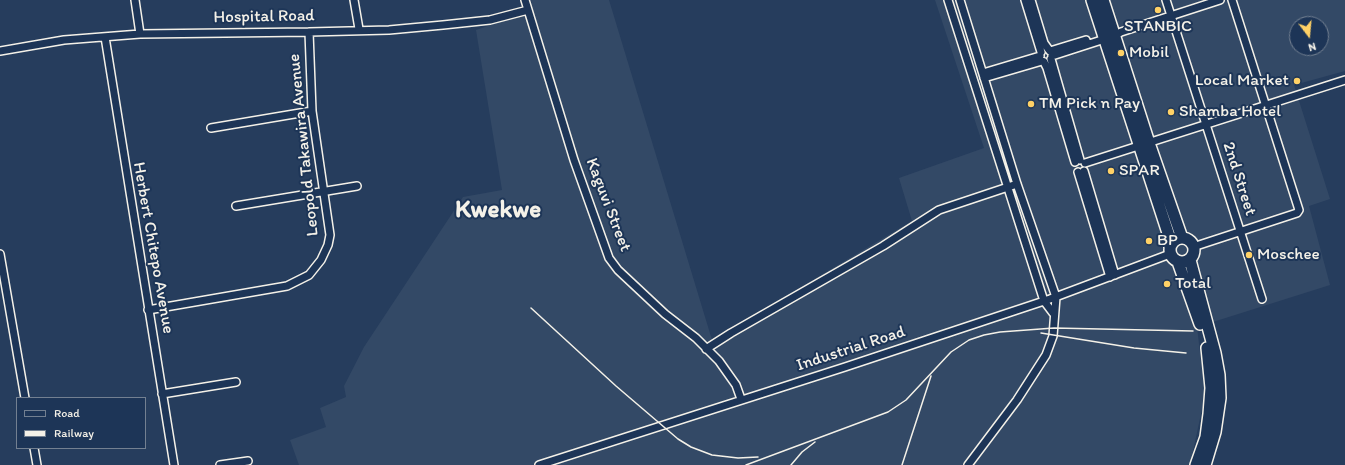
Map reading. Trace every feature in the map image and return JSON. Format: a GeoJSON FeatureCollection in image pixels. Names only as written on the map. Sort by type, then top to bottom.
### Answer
{"type":"FeatureCollection","features":[{"type":"Feature","properties":{"kind":"highway"},"geometry":{"type":"LineString","coordinates":[[1092,0],[1111,35]]}},
{"type":"Feature","properties":{"kind":"highway"},"geometry":{"type":"LineString","coordinates":[[1103,0],[1111,35],[1144,144],[1164,204],[1182,238]]}},
{"type":"Feature","properties":{"kind":"highway"},"geometry":{"type":"LineString","coordinates":[[1164,204],[1168,236],[1173,254],[1194,293],[1215,353],[1220,398],[1215,432],[1205,465]]}},
{"type":"Feature","properties":{"kind":"highway"},"geometry":{"type":"LineString","coordinates":[[1173,254],[1174,240],[1182,238],[1190,241],[1193,246],[1194,253],[1190,260],[1194,293],[1208,352],[1211,388],[1206,437],[1196,465]]}},
{"type":"Feature","properties":{"kind":"highway"},"geometry":{"type":"LineString","coordinates":[[1173,254],[1190,260]]}},
{"type":"Feature","properties":{"kind":"street"},"geometry":{"type":"LineString","coordinates":[[135,0],[140,34]]}},
{"type":"Feature","properties":{"kind":"street"},"geometry":{"type":"LineString","coordinates":[[354,0],[359,29]]}},
{"type":"Feature","properties":{"kind":"street","name":"Kaguvi Street"},"geometry":{"type":"LineString","coordinates":[[525,0],[574,160],[609,258],[618,270],[706,349],[736,385],[741,400]]}},
{"type":"Feature","properties":{"kind":"street"},"geometry":{"type":"LineString","coordinates":[[948,0],[1044,301],[1053,313]]}},
{"type":"Feature","properties":{"kind":"street"},"geometry":{"type":"LineString","coordinates":[[960,0],[1017,184],[1056,297],[1053,313],[1053,336],[1046,355],[1017,400],[968,465]]}},
{"type":"Feature","properties":{"kind":"street"},"geometry":{"type":"LineString","coordinates":[[1025,0],[1046,56]]}},
{"type":"Feature","properties":{"kind":"street"},"geometry":{"type":"LineString","coordinates":[[1031,0],[1046,56],[1112,276]]}},
{"type":"Feature","properties":{"kind":"street","name":"2nd Street"},"geometry":{"type":"LineString","coordinates":[[1166,0],[1262,299]]}},
{"type":"Feature","properties":{"kind":"street"},"geometry":{"type":"LineString","coordinates":[[984,76],[1220,0]]}},
{"type":"Feature","properties":{"kind":"street"},"geometry":{"type":"LineString","coordinates":[[1193,246],[1297,214],[1299,210],[1232,0]]}},
{"type":"Feature","properties":{"kind":"street","name":"Hospital Road"},"geometry":{"type":"LineString","coordinates":[[0,51],[64,40],[140,34],[309,32],[359,29],[389,30],[490,20],[528,10]]}},
{"type":"Feature","properties":{"kind":"street","name":"Leopold Takawira Avenue"},"geometry":{"type":"LineString","coordinates":[[148,310],[287,286],[309,276],[321,260],[328,245],[330,235],[312,111],[309,32]]}},
{"type":"Feature","properties":{"kind":"street","name":"Herbert Chitepo Avenue"},"geometry":{"type":"LineString","coordinates":[[104,37],[174,465]]}},
{"type":"Feature","properties":{"kind":"street"},"geometry":{"type":"LineString","coordinates":[[1080,166],[1345,80]]}},
{"type":"Feature","properties":{"kind":"street"},"geometry":{"type":"LineString","coordinates":[[211,128],[312,111]]}},
{"type":"Feature","properties":{"kind":"street"},"geometry":{"type":"LineString","coordinates":[[986,122],[997,119]]}},
{"type":"Feature","properties":{"kind":"street"},"geometry":{"type":"LineString","coordinates":[[706,349],[883,246],[939,210],[1017,184]]}},
{"type":"Feature","properties":{"kind":"street"},"geometry":{"type":"LineString","coordinates":[[236,206],[357,186]]}},
{"type":"Feature","properties":{"kind":"street"},"geometry":{"type":"LineString","coordinates":[[0,254],[25,397]]}},
{"type":"Feature","properties":{"kind":"street","name":"Industrial Road"},"geometry":{"type":"LineString","coordinates":[[539,465],[845,368],[1056,297],[1173,254]]}},
{"type":"Feature","properties":{"kind":"street"},"geometry":{"type":"LineString","coordinates":[[162,394],[236,382]]}},
{"type":"Feature","properties":{"kind":"street"},"geometry":{"type":"LineString","coordinates":[[34,449],[37,465]]}},
{"type":"Feature","properties":{"kind":"street"},"geometry":{"type":"LineString","coordinates":[[220,465],[248,461]]}},
{"type":"Feature","properties":{"kind":"shaded area"},"geometry":{"type":"Polygon","coordinates":[[[531,0],[609,0],[712,340],[912,221],[899,178],[984,148],[935,0],[1345,0],[1345,71],[1294,85],[1330,199],[1309,206],[1330,285],[1197,327],[1205,395],[1190,465],[299,465],[290,440],[326,427],[320,408],[346,397],[344,386],[364,347],[463,197],[502,190],[476,30],[533,11],[531,0]]]}},
{"type":"Feature","properties":{"kind":"railway"},"geometry":{"type":"LineString","coordinates":[[531,308],[616,386],[678,439],[691,447],[712,455],[738,458],[758,457]]}},
{"type":"Feature","properties":{"kind":"railway"},"geometry":{"type":"LineString","coordinates":[[746,465],[888,412],[906,400],[951,352],[969,340],[984,335],[1000,332],[1054,328],[1193,331]]}},
{"type":"Feature","properties":{"kind":"railway"},"geometry":{"type":"LineString","coordinates":[[1041,333],[1134,348],[1186,353]]}},
{"type":"Feature","properties":{"kind":"railway"},"geometry":{"type":"LineString","coordinates":[[902,465],[931,376]]}},
{"type":"Feature","properties":{"kind":"railway"},"geometry":{"type":"LineString","coordinates":[[791,465],[802,452],[815,442]]}},
{"type":"Feature","properties":{"kind":"place","name":"STANBIC"},"geometry":{"type":"Point","coordinates":[1158,10]}},
{"type":"Feature","properties":{"kind":"place","name":"Mobil"},"geometry":{"type":"Point","coordinates":[1121,53]}},
{"type":"Feature","properties":{"kind":"place","name":"Local Market"},"geometry":{"type":"Point","coordinates":[1297,81]}},
{"type":"Feature","properties":{"kind":"place","name":"TM Pick n Pay"},"geometry":{"type":"Point","coordinates":[1031,104]}},
{"type":"Feature","properties":{"kind":"place","name":"Shamba Hotel"},"geometry":{"type":"Point","coordinates":[1171,112]}},
{"type":"Feature","properties":{"kind":"place","name":"SPAR"},"geometry":{"type":"Point","coordinates":[1111,171]}},
{"type":"Feature","properties":{"kind":"place","name":"BP"},"geometry":{"type":"Point","coordinates":[1149,241]}},
{"type":"Feature","properties":{"kind":"place","name":"Moschee"},"geometry":{"type":"Point","coordinates":[1249,255]}},
{"type":"Feature","properties":{"kind":"place","name":"Total"},"geometry":{"type":"Point","coordinates":[1167,284]}},
{"type":"Feature","properties":{"kind":"district","name":"Kwekwe"},"geometry":{"type":"Point","coordinates":[498,211]}}]}
